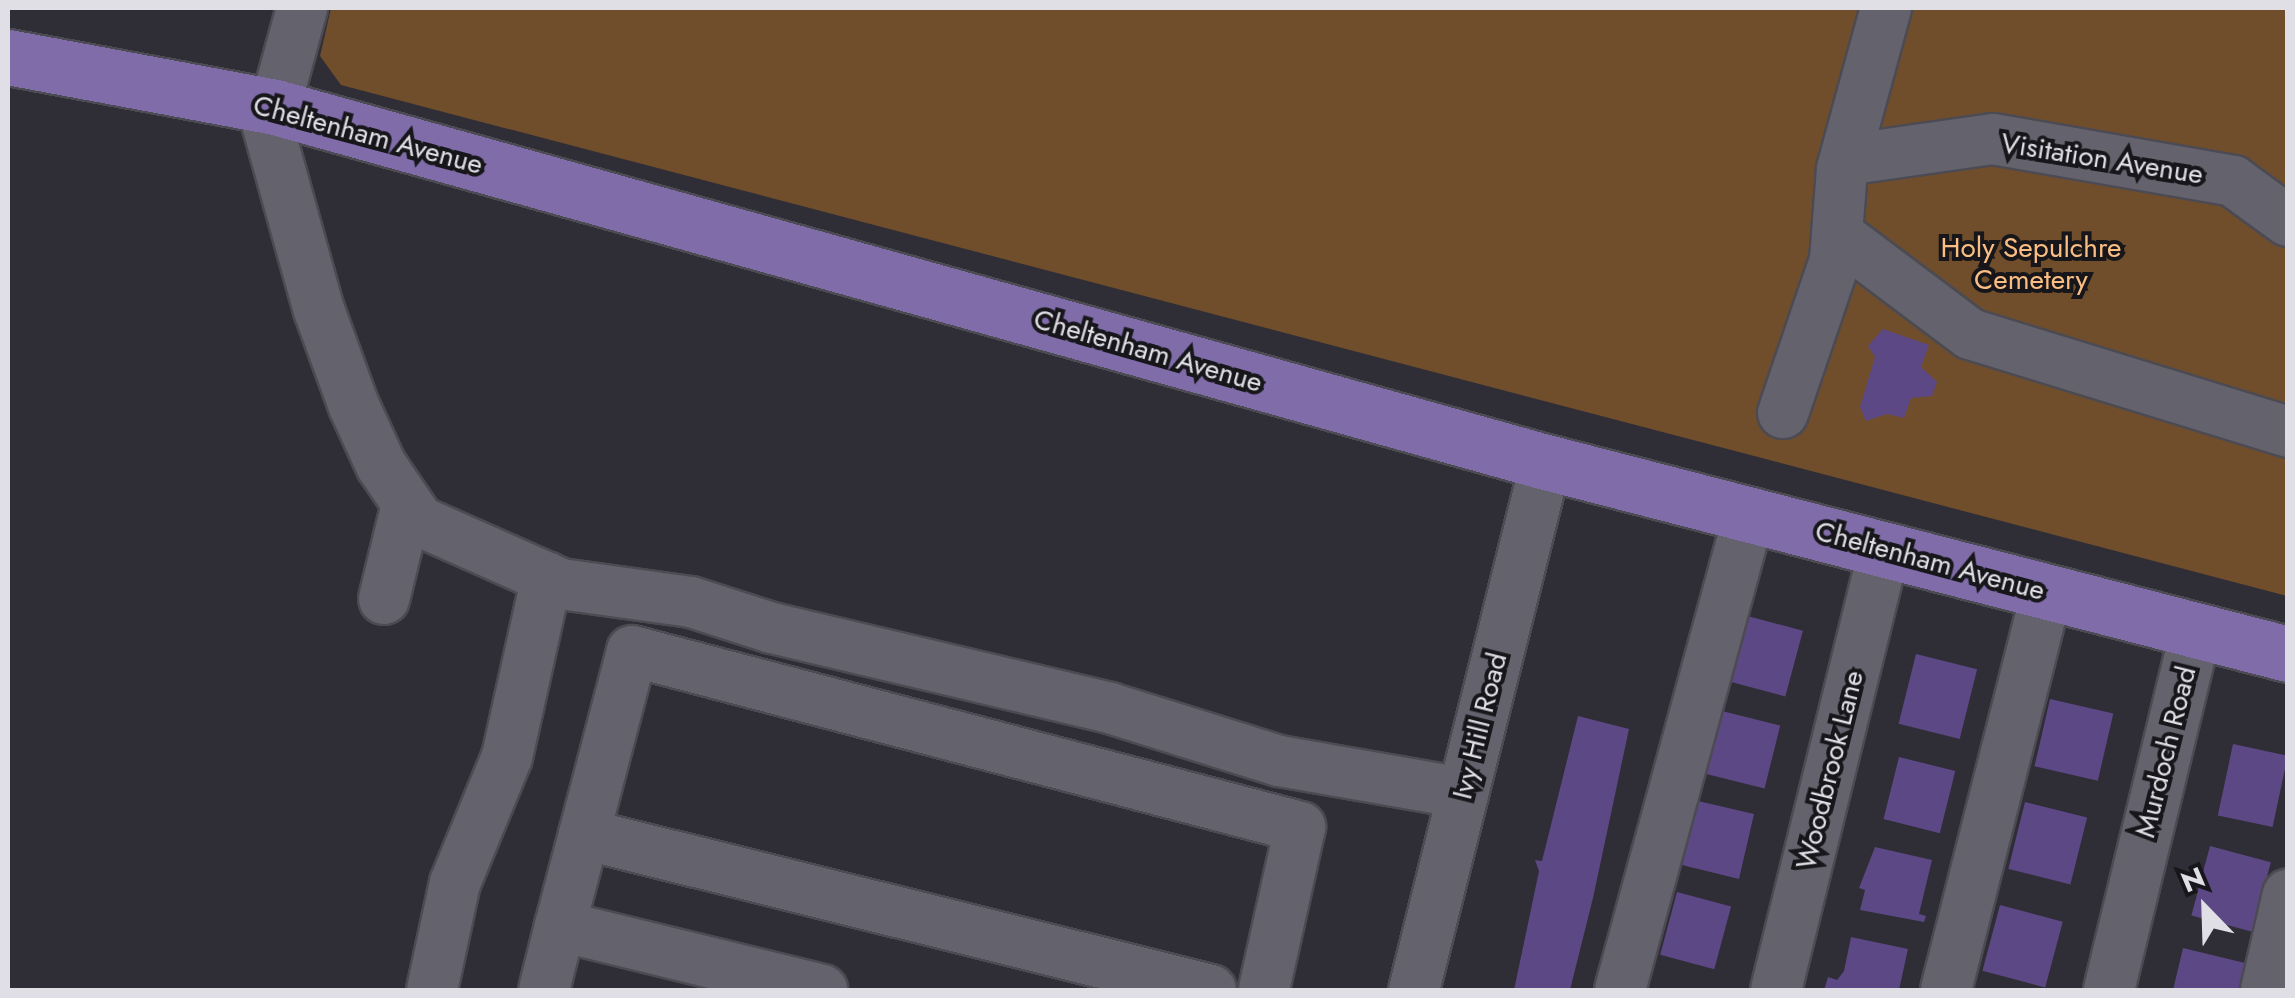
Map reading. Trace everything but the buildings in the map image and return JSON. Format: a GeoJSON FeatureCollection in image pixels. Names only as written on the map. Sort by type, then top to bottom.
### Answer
{"type":"FeatureCollection","features":[{"type":"Feature","properties":{"kind":"main road","name":"Cheltenham Avenue"},"geometry":{"type":"LineString","coordinates":[[8,57],[268,106],[1546,462],[2288,654]]}},
{"type":"Feature","properties":{"kind":"street"},"geometry":{"type":"LineString","coordinates":[[302,8],[268,106],[330,342],[380,465],[419,521],[548,577],[691,602],[854,649],[952,667],[1280,761],[1463,792]]}},
{"type":"Feature","properties":{"kind":"street"},"geometry":{"type":"LineString","coordinates":[[1783,414],[1835,260],[1845,160],[1886,8]]}},
{"type":"Feature","properties":{"kind":"street","name":"Visitation Avenue"},"geometry":{"type":"LineString","coordinates":[[1845,160],[1994,139],[2233,181],[2288,221]]}},
{"type":"Feature","properties":{"kind":"street"},"geometry":{"type":"LineString","coordinates":[[1837,234],[1970,334],[2288,432]]}},
{"type":"Feature","properties":{"kind":"street","name":"Ivy Hill Road"},"geometry":{"type":"LineString","coordinates":[[1414,990],[1546,462]]}},
{"type":"Feature","properties":{"kind":"street"},"geometry":{"type":"LineString","coordinates":[[384,599],[407,504]]}},
{"type":"Feature","properties":{"kind":"street"},"geometry":{"type":"LineString","coordinates":[[1620,990],[1749,514]]}},
{"type":"Feature","properties":{"kind":"street","name":"Woodbrook Lane"},"geometry":{"type":"LineString","coordinates":[[1776,990],[1884,550]]}},
{"type":"Feature","properties":{"kind":"street"},"geometry":{"type":"LineString","coordinates":[[432,990],[454,882],[507,758],[548,577]]}},
{"type":"Feature","properties":{"kind":"street"},"geometry":{"type":"LineString","coordinates":[[1946,990],[2047,592]]}},
{"type":"Feature","properties":{"kind":"street","name":"Murdoch Road"},"geometry":{"type":"LineString","coordinates":[[2108,990],[2196,630]]}},
{"type":"Feature","properties":{"kind":"street"},"geometry":{"type":"LineString","coordinates":[[544,990],[632,651],[1300,828],[1264,990]]}},
{"type":"Feature","properties":{"kind":"street"},"geometry":{"type":"LineString","coordinates":[[584,834],[1211,990]]}},
{"type":"Feature","properties":{"kind":"street"},"geometry":{"type":"LineString","coordinates":[[2266,990],[2288,894]]}},
{"type":"Feature","properties":{"kind":"street"},"geometry":{"type":"LineString","coordinates":[[560,926],[822,990]]}},
{"type":"Feature","properties":{"kind":"green space","name":"Holy Sepulchre Cemetery"},"geometry":{"type":"Polygon","coordinates":[[[331,8],[2287,8],[2287,596],[341,85],[320,56],[331,8]]]}}]}
